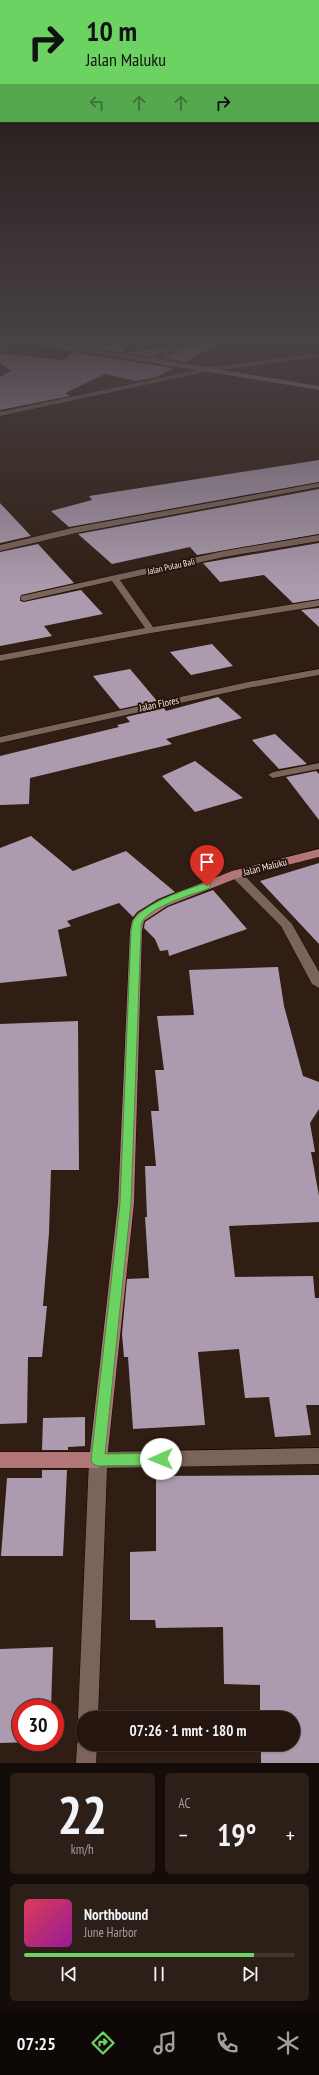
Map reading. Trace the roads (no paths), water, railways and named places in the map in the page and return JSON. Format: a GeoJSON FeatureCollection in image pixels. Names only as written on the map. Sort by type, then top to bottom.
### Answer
{"type":"FeatureCollection","features":[{"type":"Feature","properties":{"kind":"main road","name":"Jalan Maluku"},"geometry":{"type":"LineString","coordinates":[[98,1460],[126,1203],[136,925],[142,916],[162,903],[236,874],[319,854]]}},
{"type":"Feature","properties":{"kind":"main road"},"geometry":{"type":"LineString","coordinates":[[0,1460],[98,1460]]}},
{"type":"Feature","properties":{"kind":"street"},"geometry":{"type":"LineString","coordinates":[[0,548],[76,530],[319,485]]}},
{"type":"Feature","properties":{"kind":"street","name":"Jalan Pulau Bali"},"geometry":{"type":"LineString","coordinates":[[24,598],[224,554],[319,538]]}},
{"type":"Feature","properties":{"kind":"street"},"geometry":{"type":"LineString","coordinates":[[115,579],[151,630]]}},
{"type":"Feature","properties":{"kind":"street"},"geometry":{"type":"LineString","coordinates":[[0,658],[151,630],[319,603]]}},
{"type":"Feature","properties":{"kind":"street","name":"Jalan Flores"},"geometry":{"type":"LineString","coordinates":[[0,740],[248,685],[319,672]]}},
{"type":"Feature","properties":{"kind":"street"},"geometry":{"type":"LineString","coordinates":[[273,775],[319,766]]}},
{"type":"Feature","properties":{"kind":"street"},"geometry":{"type":"LineString","coordinates":[[236,874],[286,924],[319,984]]}},
{"type":"Feature","properties":{"kind":"street"},"geometry":{"type":"LineString","coordinates":[[88,1711],[98,1460],[319,1456]]}},
{"type":"Feature","properties":{"kind":"street"},"geometry":{"type":"LineString","coordinates":[[86,1763],[87,1751]]}}]}
